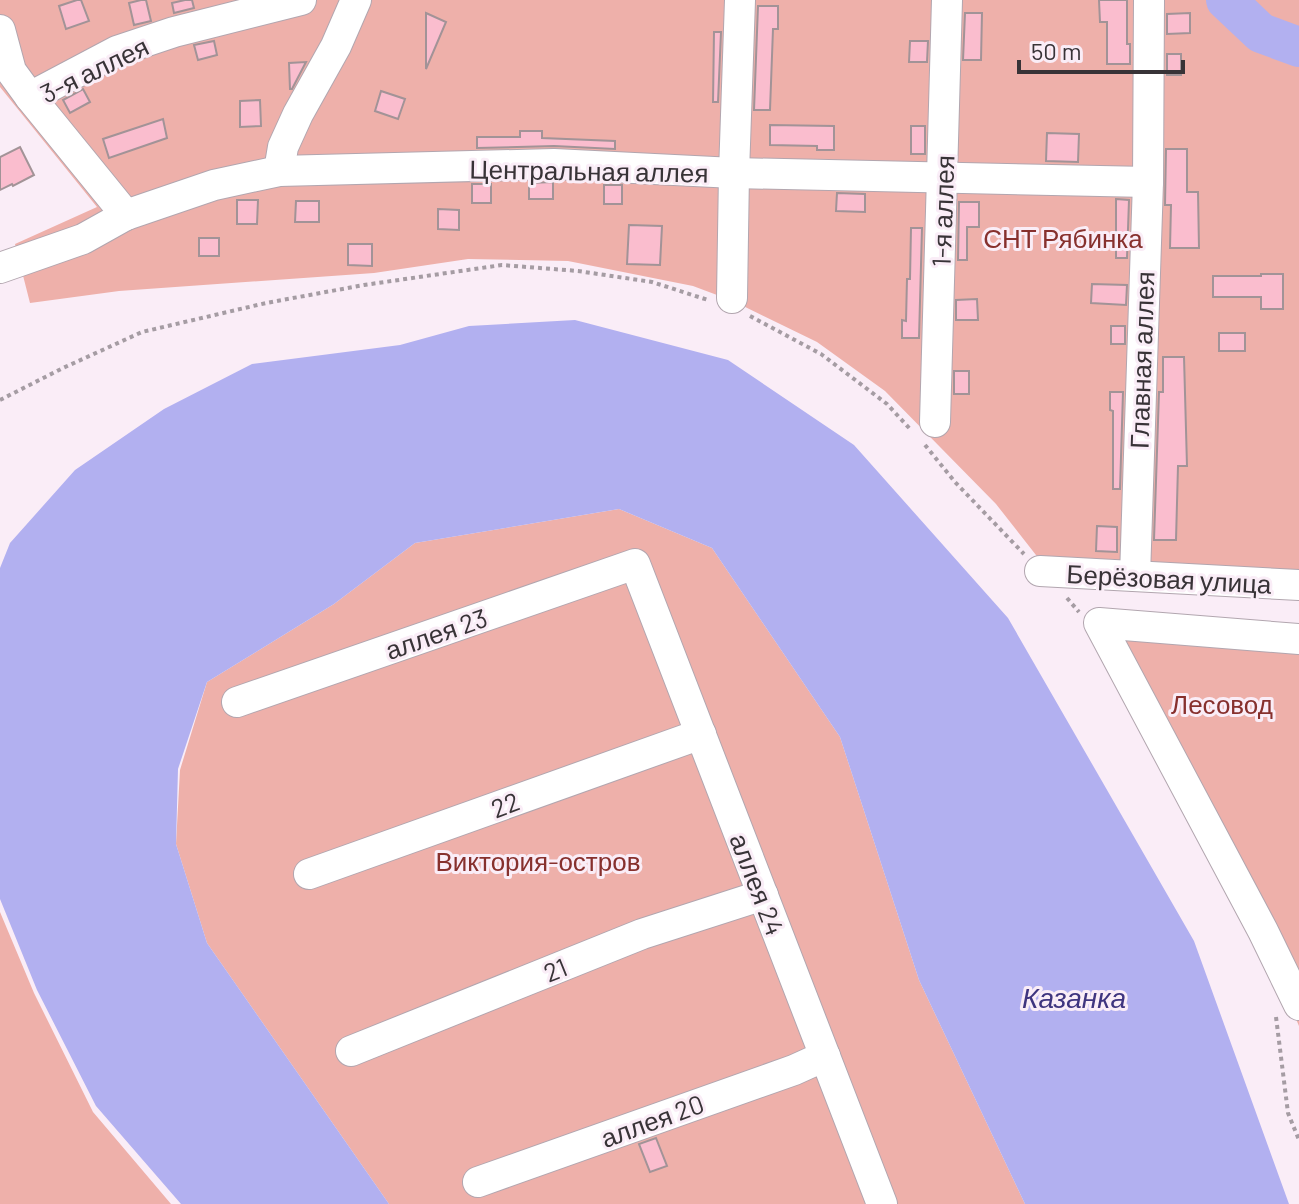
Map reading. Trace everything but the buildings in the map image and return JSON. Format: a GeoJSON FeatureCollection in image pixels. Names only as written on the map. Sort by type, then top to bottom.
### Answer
{"type":"FeatureCollection","features":[{"type":"Feature","properties":{"kind":"street","name":"3-я аллея"},"geometry":{"type":"LineString","coordinates":[[126,215],[30,97],[117,51],[174,32],[301,0]]}},
{"type":"Feature","properties":{"kind":"street"},"geometry":{"type":"LineString","coordinates":[[279,171],[283,147],[336,46],[356,0]]}},
{"type":"Feature","properties":{"kind":"street"},"geometry":{"type":"LineString","coordinates":[[727,303],[740,0]]}},
{"type":"Feature","properties":{"kind":"street","name":"1-я аллея"},"geometry":{"type":"LineString","coordinates":[[935,422],[947,0]]}},
{"type":"Feature","properties":{"kind":"street","name":"Главная аллея"},"geometry":{"type":"LineString","coordinates":[[1134,570],[1148,182],[1149,0]]}},
{"type":"Feature","properties":{"kind":"street"},"geometry":{"type":"LineString","coordinates":[[0,30],[11,71],[30,97]]}},
{"type":"Feature","properties":{"kind":"street","name":"Центральная аллея"},"geometry":{"type":"LineString","coordinates":[[0,268],[83,239],[126,215],[214,185],[279,171],[554,164],[734,173],[1148,182]]}},
{"type":"Feature","properties":{"kind":"street","name":"аллея 23"},"geometry":{"type":"LineString","coordinates":[[237,702],[635,564]]}},
{"type":"Feature","properties":{"kind":"street","name":"аллея 24"},"geometry":{"type":"LineString","coordinates":[[635,564],[882,1204]]}},
{"type":"Feature","properties":{"kind":"street"},"geometry":{"type":"LineString","coordinates":[[1134,570],[1299,565]]}},
{"type":"Feature","properties":{"kind":"street","name":"Берёзовая улица"},"geometry":{"type":"LineString","coordinates":[[1040,571],[1134,570],[1299,585]]}},
{"type":"Feature","properties":{"kind":"street"},"geometry":{"type":"LineString","coordinates":[[1299,639],[1099,623],[1263,931],[1299,1005]]}},
{"type":"Feature","properties":{"kind":"street","name":"22"},"geometry":{"type":"LineString","coordinates":[[309,874],[701,734]]}},
{"type":"Feature","properties":{"kind":"street","name":"21"},"geometry":{"type":"LineString","coordinates":[[351,1051],[642,934],[763,895]]}},
{"type":"Feature","properties":{"kind":"street","name":"аллея 20"},"geometry":{"type":"LineString","coordinates":[[478,1182],[794,1070],[825,1056]]}},
{"type":"Feature","properties":{"kind":"path"},"geometry":{"type":"LineString","coordinates":[[0,400],[142,332],[266,303],[364,285],[502,265],[578,271],[652,282],[727,303],[821,354],[887,404],[955,482],[1040,571]]}},
{"type":"Feature","properties":{"kind":"green space","name":"СНТ Рябинка"},"geometry":{"type":"Polygon","coordinates":[[[0,0],[1299,0],[1299,570],[1043,564],[996,504],[885,391],[817,342],[733,301],[693,286],[568,261],[468,259],[374,273],[119,291],[30,303],[15,244],[97,207],[0,87],[0,0]]]}},
{"type":"Feature","properties":{"kind":"green space","name":"Виктория-остров"},"geometry":{"type":"Polygon","coordinates":[[[619,509],[712,548],[840,737],[919,980],[1025,1204],[389,1204],[207,943],[176,844],[180,770],[207,682],[334,604],[415,543],[619,509]]]}},
{"type":"Feature","properties":{"kind":"green space","name":"Лесовод"},"geometry":{"type":"Polygon","coordinates":[[[1088,617],[1299,632],[1299,1026],[1255,923],[1088,617]]]}},
{"type":"Feature","properties":{"kind":"green space"},"geometry":{"type":"Polygon","coordinates":[[[0,912],[34,993],[93,1112],[171,1204],[0,1204],[0,912]]]}},
{"type":"Feature","properties":{"kind":"water","name":"Казанка"},"geometry":{"type":"Polygon","coordinates":[[[575,320],[728,360],[854,445],[1008,618],[1194,941],[1289,1204],[1025,1204],[919,980],[840,737],[712,548],[619,509],[415,543],[334,604],[207,682],[178,769],[176,844],[207,943],[389,1204],[181,1204],[96,1106],[37,990],[0,899],[0,568],[10,543],[75,470],[164,409],[252,364],[400,345],[469,326],[575,320]]]}},
{"type":"Feature","properties":{"kind":"waterway"},"geometry":{"type":"LineString","coordinates":[[1226,0],[1261,33],[1299,47]]}}]}
